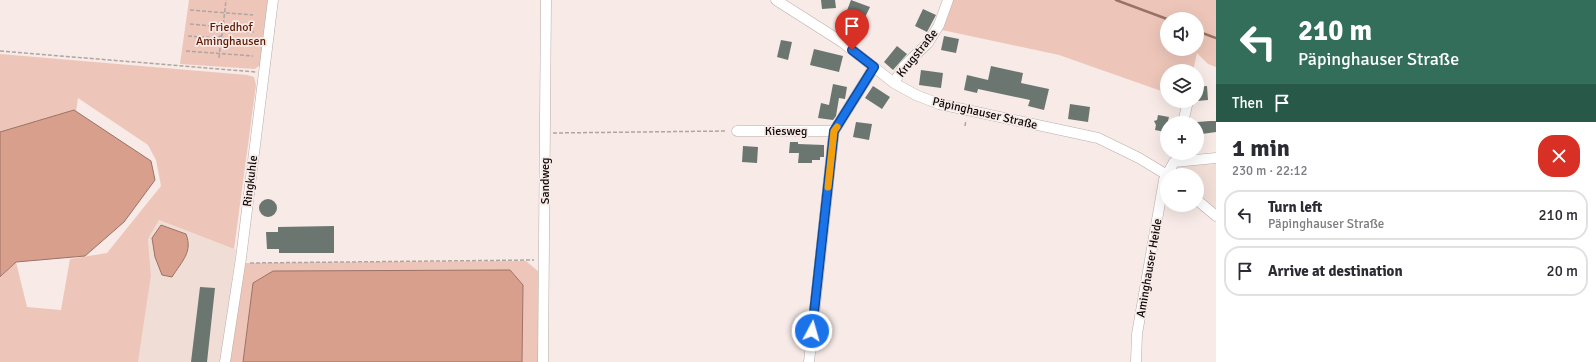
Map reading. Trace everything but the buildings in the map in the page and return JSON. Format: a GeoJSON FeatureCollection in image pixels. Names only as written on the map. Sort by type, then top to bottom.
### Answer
{"type":"FeatureCollection","features":[{"type":"Feature","properties":{"kind":"street","name":"Ringkuhle"},"geometry":{"type":"LineString","coordinates":[[225,362],[240,263],[273,0]]}},
{"type":"Feature","properties":{"kind":"street","name":"Sandweg"},"geometry":{"type":"LineString","coordinates":[[543,362],[546,0]]}},
{"type":"Feature","properties":{"kind":"street","name":"Päpinghauser Straße"},"geometry":{"type":"LineString","coordinates":[[776,0],[842,42],[894,83],[916,95],[939,104],[1098,138],[1139,158],[1160,171]]}},
{"type":"Feature","properties":{"kind":"street","name":"Krugstraße"},"geometry":{"type":"LineString","coordinates":[[894,83],[904,66],[928,43],[939,25],[948,0]]}},
{"type":"Feature","properties":{"kind":"street"},"geometry":{"type":"LineString","coordinates":[[809,362],[834,131],[874,67]]}},
{"type":"Feature","properties":{"kind":"street","name":"Kiesweg"},"geometry":{"type":"LineString","coordinates":[[737,131],[834,131]]}},
{"type":"Feature","properties":{"kind":"street"},"geometry":{"type":"LineString","coordinates":[[1204,158],[1216,158]]}},
{"type":"Feature","properties":{"kind":"street"},"geometry":{"type":"LineString","coordinates":[[1204,206],[1216,216]]}},
{"type":"Feature","properties":{"kind":"street","name":"Aminghauser Heide"},"geometry":{"type":"LineString","coordinates":[[1136,362],[1137,334],[1160,212]]}},
{"type":"Feature","properties":{"kind":"path"},"geometry":{"type":"LineString","coordinates":[[219,58],[220,39],[222,37],[226,0]]}},
{"type":"Feature","properties":{"kind":"path"},"geometry":{"type":"LineString","coordinates":[[190,10],[225,14],[253,15]]}},
{"type":"Feature","properties":{"kind":"path"},"geometry":{"type":"LineString","coordinates":[[190,24],[223,27]]}},
{"type":"Feature","properties":{"kind":"path"},"geometry":{"type":"LineString","coordinates":[[222,30],[254,32]]}},
{"type":"Feature","properties":{"kind":"path"},"geometry":{"type":"LineString","coordinates":[[188,36],[220,39]]}},
{"type":"Feature","properties":{"kind":"path"},"geometry":{"type":"LineString","coordinates":[[222,37],[268,42]]}},
{"type":"Feature","properties":{"kind":"path"},"geometry":{"type":"LineString","coordinates":[[0,51],[263,73]]}},
{"type":"Feature","properties":{"kind":"path"},"geometry":{"type":"LineString","coordinates":[[186,51],[253,56]]}},
{"type":"Feature","properties":{"kind":"path"},"geometry":{"type":"LineString","coordinates":[[545,133],[737,131]]}},
{"type":"Feature","properties":{"kind":"path"},"geometry":{"type":"LineString","coordinates":[[240,263],[544,260]]}},
{"type":"Feature","properties":{"kind":"shaded area"},"geometry":{"type":"Polygon","coordinates":[[[74,110],[151,161],[155,180],[124,222],[85,256],[16,262],[0,277],[0,132],[74,110]]]}},
{"type":"Feature","properties":{"kind":"shaded area"},"geometry":{"type":"Polygon","coordinates":[[[1216,163],[1216,210],[1204,199],[1204,168],[1177,167],[1216,163]]]}},
{"type":"Feature","properties":{"kind":"shaded area"},"geometry":{"type":"Polygon","coordinates":[[[159,220],[236,250],[221,362],[138,362],[151,276],[148,239],[159,220]]]}},
{"type":"Feature","properties":{"kind":"shaded area"},"geometry":{"type":"Polygon","coordinates":[[[161,225],[186,234],[188,240],[187,251],[183,261],[172,277],[162,275],[155,257],[152,238],[161,225]]]}},
{"type":"Feature","properties":{"kind":"shaded area"},"geometry":{"type":"Polygon","coordinates":[[[510,270],[523,285],[522,362],[243,362],[253,283],[273,271],[510,270]]]}},
{"type":"Feature","properties":{"kind":"green space","name":"Friedhof Aminghausen"},"geometry":{"type":"Polygon","coordinates":[[[189,0],[270,0],[260,65],[255,69],[180,64],[189,0]]]}},
{"type":"Feature","properties":{"kind":"green space"},"geometry":{"type":"Polygon","coordinates":[[[949,0],[1216,0],[1216,67],[1208,64],[1200,56],[1204,56],[1204,12],[1160,12],[1160,56],[1196,56],[1195,64],[1160,64],[1160,91],[1059,55],[942,30],[949,0]]]}},
{"type":"Feature","properties":{"kind":"green space"},"geometry":{"type":"Polygon","coordinates":[[[0,54],[247,75],[254,77],[256,85],[234,249],[159,220],[148,239],[151,276],[138,362],[0,362],[0,278],[16,262],[27,307],[61,310],[70,259],[107,253],[161,186],[156,160],[148,145],[78,98],[76,112],[74,110],[0,132],[0,54]]]}},
{"type":"Feature","properties":{"kind":"green space"},"geometry":{"type":"Polygon","coordinates":[[[526,261],[539,272],[538,362],[522,362],[523,285],[510,270],[273,271],[253,283],[243,362],[228,362],[242,263],[526,261]]]}},
{"type":"Feature","properties":{"kind":"waterway"},"geometry":{"type":"LineString","coordinates":[[1116,0],[1160,16]]}},
{"type":"Feature","properties":{"kind":"waterway"},"geometry":{"type":"LineString","coordinates":[[1204,34],[1216,38]]}},
{"type":"Feature","properties":{"kind":"slow traffic"},"geometry":{"type":"LineString","coordinates":[[828,187],[834,131],[837,127]]}},
{"type":"Feature","properties":{"kind":"route"},"geometry":{"type":"LineString","coordinates":[[812,331],[834,131],[869,72],[874,67],[852,50]]}}]}
